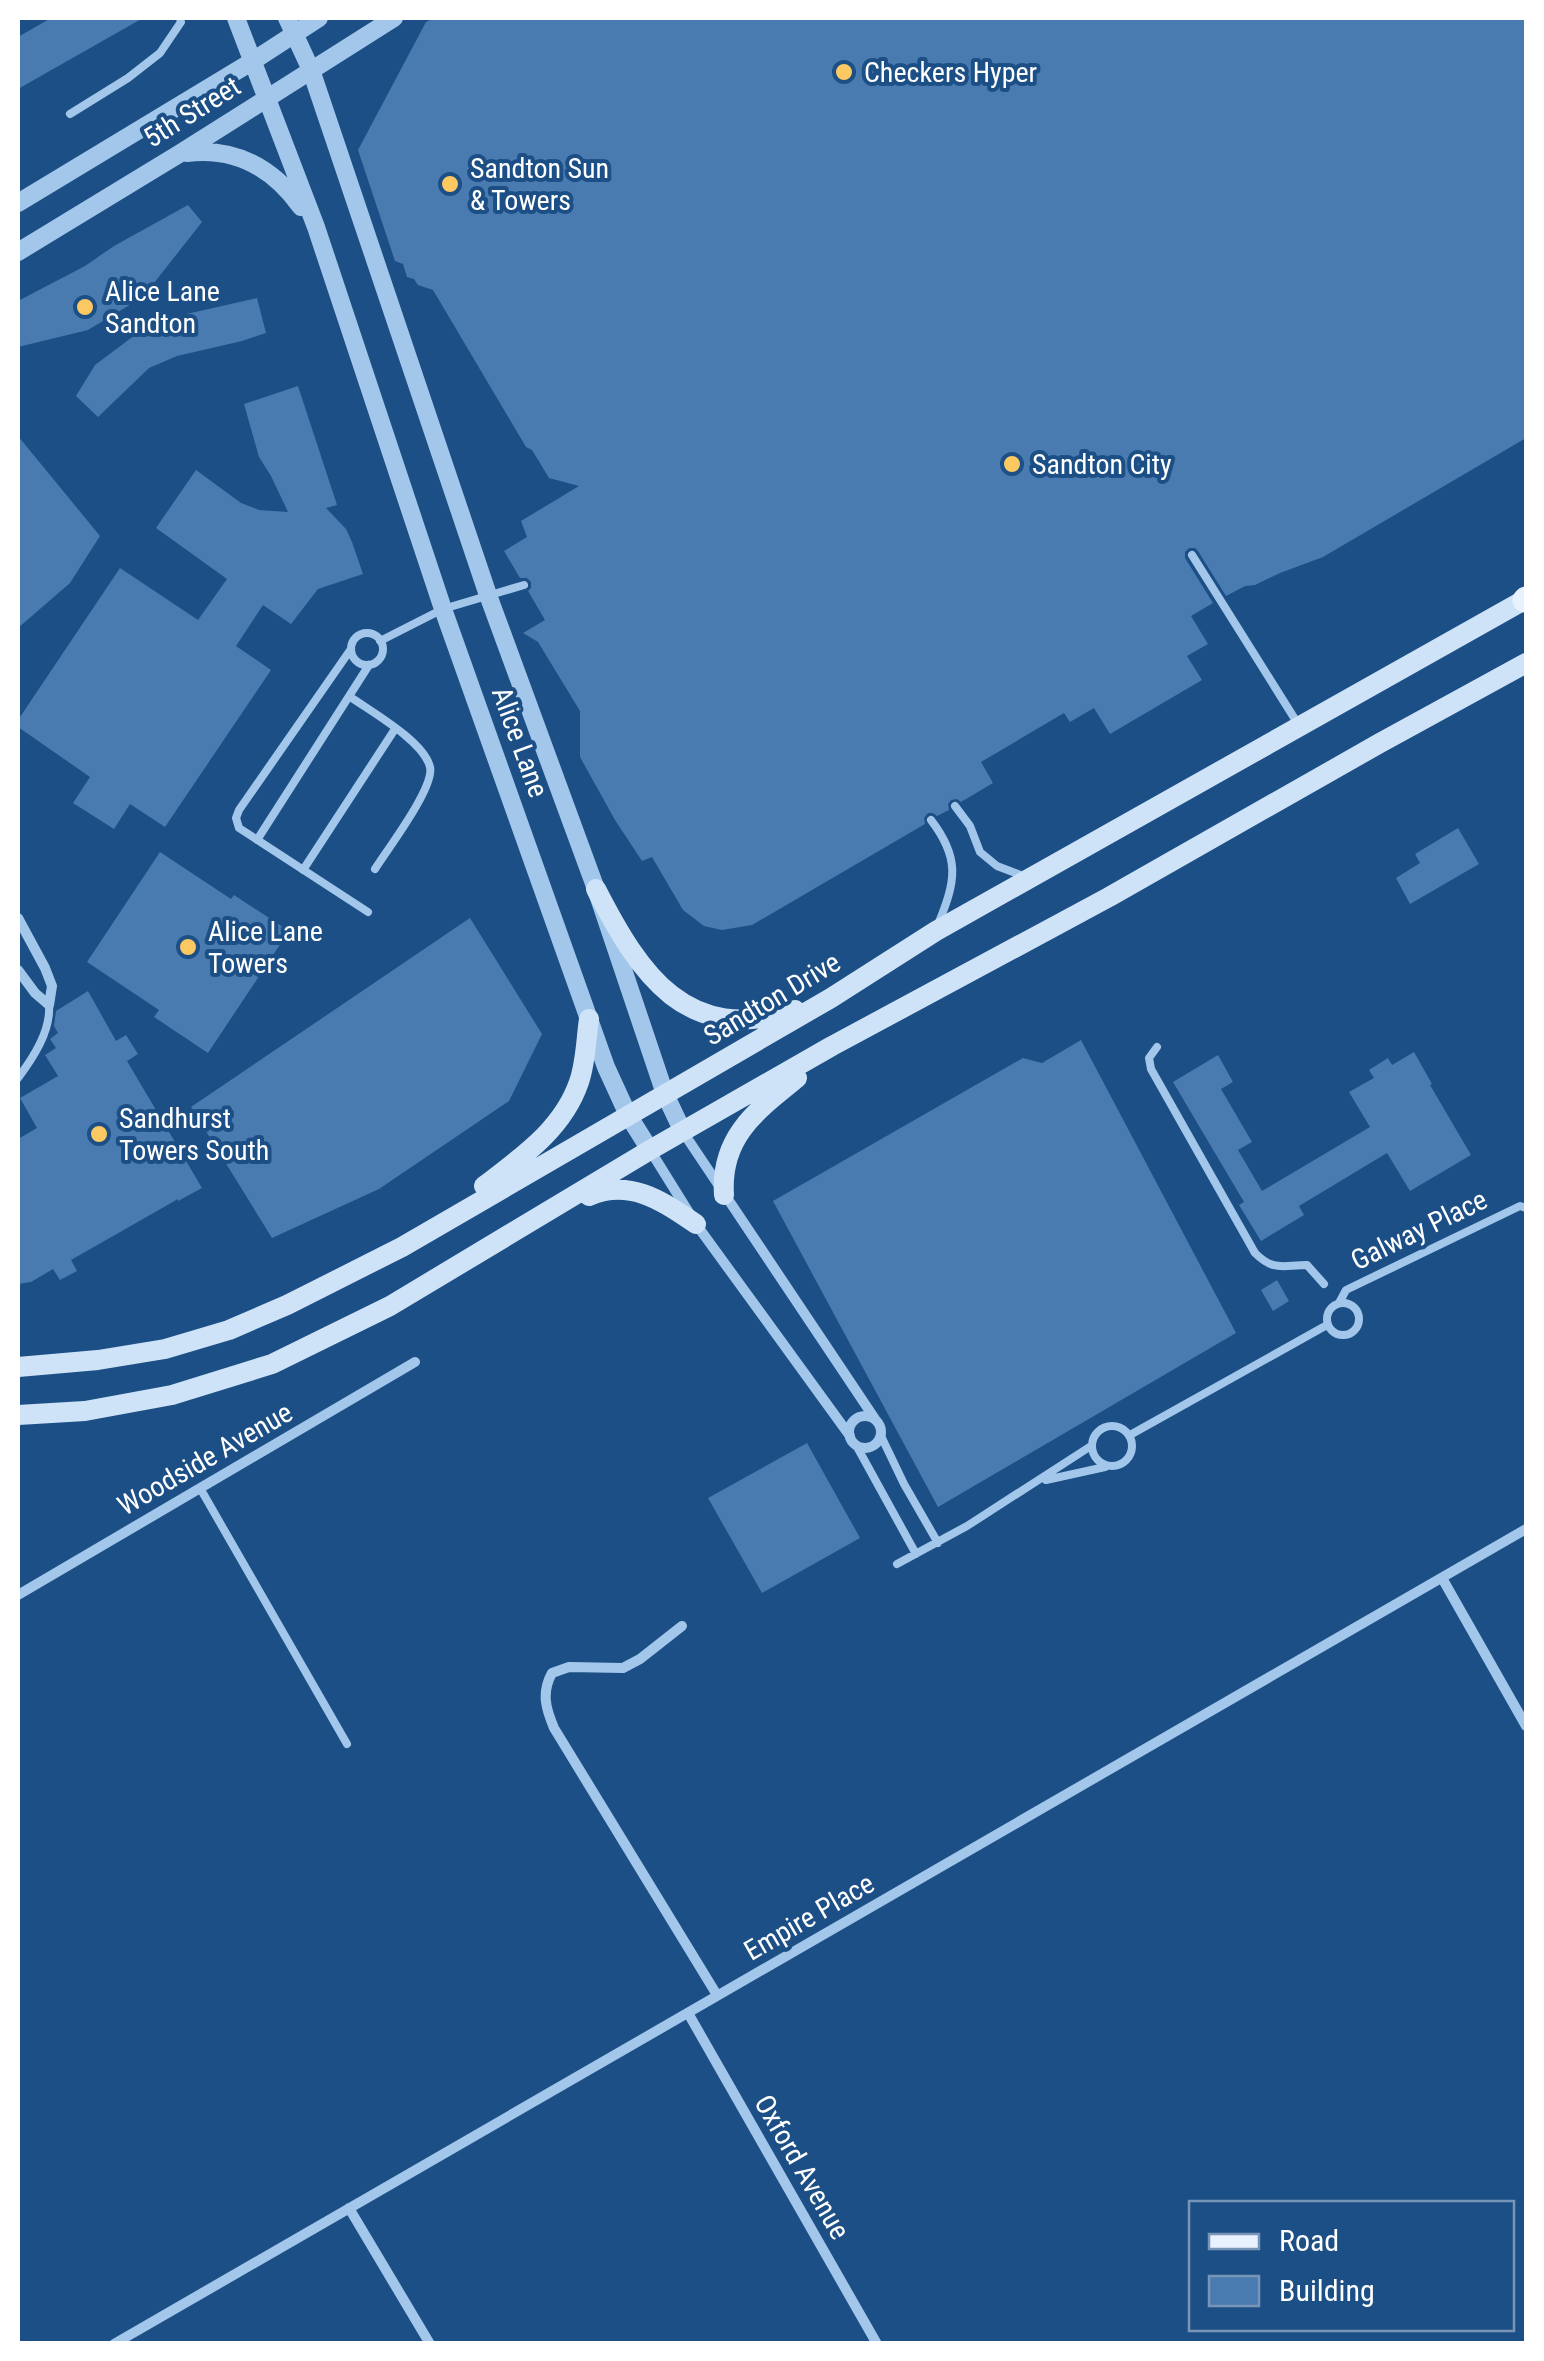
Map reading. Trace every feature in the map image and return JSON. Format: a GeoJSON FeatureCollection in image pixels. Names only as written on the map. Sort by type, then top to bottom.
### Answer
{"type":"FeatureCollection","features":[{"type":"Feature","properties":{"kind":"main road","name":"Sandton Drive"},"geometry":{"type":"LineString","coordinates":[[18,1367],[164,1349],[229,1330],[402,1247],[831,998],[936,931],[1526,599]]}},
{"type":"Feature","properties":{"kind":"main road"},"geometry":{"type":"LineString","coordinates":[[18,1415],[85,1410],[172,1396],[272,1364],[390,1306],[832,1046],[1109,897],[1526,663]]}},
{"type":"Feature","properties":{"kind":"main road"},"geometry":{"type":"LineString","coordinates":[[596,889],[618,932],[656,982],[677,1001],[706,1015],[753,1020],[831,998]]}},
{"type":"Feature","properties":{"kind":"main road"},"geometry":{"type":"LineString","coordinates":[[402,1247],[527,1153],[553,1127],[581,1078],[589,1018]]}},
{"type":"Feature","properties":{"kind":"main road"},"geometry":{"type":"LineString","coordinates":[[724,1196],[723,1178],[737,1134],[832,1046]]}},
{"type":"Feature","properties":{"kind":"main road"},"geometry":{"type":"LineString","coordinates":[[542,1217],[601,1191],[619,1189],[650,1195],[696,1224]]}},
{"type":"Feature","properties":{"kind":"street","name":"Alice Lane"},"geometry":{"type":"LineString","coordinates":[[236,18],[316,227],[444,609],[606,1066],[628,1116],[696,1224],[853,1441]]}},
{"type":"Feature","properties":{"kind":"street","name":"5th Street"},"geometry":{"type":"LineString","coordinates":[[18,203],[253,60],[290,25],[319,18]]}},
{"type":"Feature","properties":{"kind":"street","name":"5th Street"},"geometry":{"type":"LineString","coordinates":[[18,252],[394,18]]}},
{"type":"Feature","properties":{"kind":"street","name":"Alice Lane"},"geometry":{"type":"LineString","coordinates":[[290,25],[311,70],[488,595],[596,889],[665,1094],[724,1196],[875,1419]]}},
{"type":"Feature","properties":{"kind":"street"},"geometry":{"type":"LineString","coordinates":[[179,154],[207,150],[259,166],[291,193],[316,227]]}},
{"type":"Feature","properties":{"kind":"street"},"geometry":{"type":"LineString","coordinates":[[18,918],[46,968],[52,986],[49,1005]]}},
{"type":"Feature","properties":{"kind":"street"},"geometry":{"type":"LineString","coordinates":[[18,970],[49,1005]]}},
{"type":"Feature","properties":{"kind":"street","name":"Woodside Avenue"},"geometry":{"type":"LineString","coordinates":[[18,1595],[415,1362]]}},
{"type":"Feature","properties":{"kind":"street"},"geometry":{"type":"LineString","coordinates":[[856,1419],[875,1419],[880,1436],[870,1447],[853,1441],[850,1426],[856,1419]]}},
{"type":"Feature","properties":{"kind":"street","name":"Empire Place"},"geometry":{"type":"LineString","coordinates":[[114,2344],[1526,1529]]}},
{"type":"Feature","properties":{"kind":"street"},"geometry":{"type":"LineString","coordinates":[[1442,1578],[1526,1726]]}},
{"type":"Feature","properties":{"kind":"street"},"geometry":{"type":"LineString","coordinates":[[682,1626],[623,1668],[569,1668],[552,1674],[546,1684],[545,1706],[554,1728],[718,1995]]}},
{"type":"Feature","properties":{"kind":"street","name":"Oxford Avenue"},"geometry":{"type":"LineString","coordinates":[[688,2012],[877,2344]]}},
{"type":"Feature","properties":{"kind":"street"},"geometry":{"type":"LineString","coordinates":[[350,2208],[430,2344]]}},
{"type":"Feature","properties":{"kind":"lane"},"geometry":{"type":"LineString","coordinates":[[70,114],[160,53],[180,18]]}},
{"type":"Feature","properties":{"kind":"lane"},"geometry":{"type":"LineString","coordinates":[[1192,555],[1300,728]]}},
{"type":"Feature","properties":{"kind":"lane"},"geometry":{"type":"LineString","coordinates":[[380,641],[444,609],[524,585]]}},
{"type":"Feature","properties":{"kind":"lane"},"geometry":{"type":"LineString","coordinates":[[257,840],[369,665],[382,656],[380,641],[372,634],[362,634],[355,640],[352,650],[239,810],[236,824],[257,840],[368,912]]}},
{"type":"Feature","properties":{"kind":"lane"},"geometry":{"type":"LineString","coordinates":[[352,650],[358,663],[369,665]]}},
{"type":"Feature","properties":{"kind":"lane"},"geometry":{"type":"LineString","coordinates":[[349,696],[421,750],[431,768],[429,786],[375,868]]}},
{"type":"Feature","properties":{"kind":"lane"},"geometry":{"type":"LineString","coordinates":[[303,870],[391,726]]}},
{"type":"Feature","properties":{"kind":"lane"},"geometry":{"type":"LineString","coordinates":[[956,806],[970,826],[980,852],[997,866],[1030,878]]}},
{"type":"Feature","properties":{"kind":"lane"},"geometry":{"type":"LineString","coordinates":[[932,820],[954,862],[951,892],[936,931]]}},
{"type":"Feature","properties":{"kind":"lane"},"geometry":{"type":"LineString","coordinates":[[18,1078],[47,1026],[49,1005]]}},
{"type":"Feature","properties":{"kind":"lane"},"geometry":{"type":"LineString","coordinates":[[1158,1047],[1149,1058],[1152,1069],[1256,1252],[1270,1266],[1307,1265],[1324,1284]]}},
{"type":"Feature","properties":{"kind":"lane","name":"Galway Place"},"geometry":{"type":"LineString","coordinates":[[1339,1303],[1346,1290],[1520,1206],[1526,1208]]}},
{"type":"Feature","properties":{"kind":"lane"},"geometry":{"type":"LineString","coordinates":[[1339,1303],[1350,1304],[1357,1312],[1357,1328],[1349,1334],[1339,1335],[1329,1330],[1327,1324],[1330,1309],[1339,1303]]}},
{"type":"Feature","properties":{"kind":"lane"},"geometry":{"type":"LineString","coordinates":[[1130,1436],[1327,1324]]}},
{"type":"Feature","properties":{"kind":"lane"},"geometry":{"type":"LineString","coordinates":[[897,1564],[1038,1482],[1091,1446],[1095,1434],[1106,1426],[1120,1427],[1130,1436],[1130,1454],[1122,1463],[1038,1482]]}},
{"type":"Feature","properties":{"kind":"lane"},"geometry":{"type":"LineString","coordinates":[[880,1436],[938,1543]]}},
{"type":"Feature","properties":{"kind":"lane"},"geometry":{"type":"LineString","coordinates":[[853,1441],[916,1554]]}},
{"type":"Feature","properties":{"kind":"lane"},"geometry":{"type":"LineString","coordinates":[[1091,1446],[1095,1457],[1110,1466]]}},
{"type":"Feature","properties":{"kind":"lane"},"geometry":{"type":"LineString","coordinates":[[200,1488],[347,1744]]}},
{"type":"Feature","properties":{"kind":"building"},"geometry":{"type":"Polygon","coordinates":[[[51,18],[143,18],[18,89],[18,37],[51,18]]]}},
{"type":"Feature","properties":{"kind":"building","name":"Sandton City"},"geometry":{"type":"Polygon","coordinates":[[[435,18],[1526,18],[1526,438],[1323,557],[1226,596],[1198,551],[1189,548],[1185,558],[1213,603],[1191,616],[1208,644],[1187,656],[1202,680],[1110,734],[1094,708],[1070,722],[1064,713],[981,762],[993,783],[961,802],[951,800],[949,810],[937,816],[928,813],[925,824],[752,925],[722,930],[704,926],[683,910],[652,857],[642,861],[615,820],[580,757],[580,711],[538,642],[523,633],[545,620],[528,591],[531,582],[520,578],[504,551],[527,537],[521,521],[579,486],[549,478],[532,450],[526,447],[433,290],[407,277],[403,264],[395,261],[358,150],[426,22],[435,18]]]}},
{"type":"Feature","properties":{"kind":"building"},"geometry":{"type":"Polygon","coordinates":[[[188,205],[202,222],[143,297],[88,330],[18,347],[18,301],[188,205]]]}},
{"type":"Feature","properties":{"kind":"building"},"geometry":{"type":"Polygon","coordinates":[[[257,298],[266,333],[177,356],[149,368],[98,417],[76,396],[95,365],[159,317],[160,320],[257,298]]]}},
{"type":"Feature","properties":{"kind":"building"},"geometry":{"type":"Polygon","coordinates":[[[298,386],[337,505],[326,508],[346,529],[363,574],[318,589],[291,624],[263,605],[236,646],[271,670],[165,827],[130,804],[114,829],[73,803],[90,777],[18,727],[18,720],[120,568],[198,620],[227,579],[156,528],[196,470],[241,503],[259,510],[288,512],[259,457],[244,404],[298,386]]]}},
{"type":"Feature","properties":{"kind":"building"},"geometry":{"type":"Polygon","coordinates":[[[18,436],[100,536],[70,583],[18,628],[18,436]]]}},
{"type":"Feature","properties":{"kind":"building"},"geometry":{"type":"Polygon","coordinates":[[[1458,828],[1479,864],[1410,904],[1396,878],[1420,863],[1415,854],[1458,828]]]}},
{"type":"Feature","properties":{"kind":"building","name":"Alice Lane Towers"},"geometry":{"type":"Polygon","coordinates":[[[160,852],[231,899],[234,895],[289,931],[208,1053],[154,1017],[159,1010],[87,962],[160,852]]]}},
{"type":"Feature","properties":{"kind":"building"},"geometry":{"type":"Polygon","coordinates":[[[470,918],[542,1034],[509,1101],[379,1189],[272,1238],[191,1107],[470,918]]]}},
{"type":"Feature","properties":{"kind":"building","name":"Sandhurst Towers South"},"geometry":{"type":"Polygon","coordinates":[[[88,991],[116,1041],[126,1035],[138,1054],[127,1061],[163,1122],[159,1129],[165,1125],[202,1188],[71,1260],[77,1271],[60,1280],[53,1269],[31,1282],[18,1284],[18,1139],[37,1128],[20,1098],[58,1076],[45,1055],[56,1048],[50,1039],[58,1033],[54,1026],[56,1011],[88,991]]]}},
{"type":"Feature","properties":{"kind":"building"},"geometry":{"type":"Polygon","coordinates":[[[1081,1040],[1236,1333],[938,1507],[773,1201],[1023,1058],[1042,1063],[1081,1040]]]}},
{"type":"Feature","properties":{"kind":"building"},"geometry":{"type":"Polygon","coordinates":[[[1414,1052],[1471,1155],[1410,1191],[1387,1153],[1299,1206],[1304,1215],[1261,1241],[1239,1205],[1244,1202],[1173,1082],[1218,1055],[1233,1082],[1221,1089],[1252,1142],[1238,1150],[1262,1191],[1370,1127],[1349,1092],[1374,1078],[1369,1070],[1388,1058],[1392,1065],[1414,1052]]]}},
{"type":"Feature","properties":{"kind":"building"},"geometry":{"type":"Polygon","coordinates":[[[1277,1280],[1289,1301],[1273,1311],[1261,1290],[1277,1280]]]}},
{"type":"Feature","properties":{"kind":"building"},"geometry":{"type":"Polygon","coordinates":[[[807,1443],[860,1538],[762,1593],[708,1498],[807,1443]]]}},
{"type":"Feature","properties":{"kind":"place","name":"Checkers Hyper"},"geometry":{"type":"Point","coordinates":[844,72]}},
{"type":"Feature","properties":{"kind":"place","name":"Sandton Sun & Towers"},"geometry":{"type":"Point","coordinates":[450,184]}},
{"type":"Feature","properties":{"kind":"place","name":"Alice Lane Sandton"},"geometry":{"type":"Point","coordinates":[85,307]}},
{"type":"Feature","properties":{"kind":"place","name":"Sandton City"},"geometry":{"type":"Point","coordinates":[1012,464]}},
{"type":"Feature","properties":{"kind":"place","name":"Alice Lane Towers"},"geometry":{"type":"Point","coordinates":[188,947]}},
{"type":"Feature","properties":{"kind":"place","name":"Sandhurst Towers South"},"geometry":{"type":"Point","coordinates":[99,1134]}}]}
